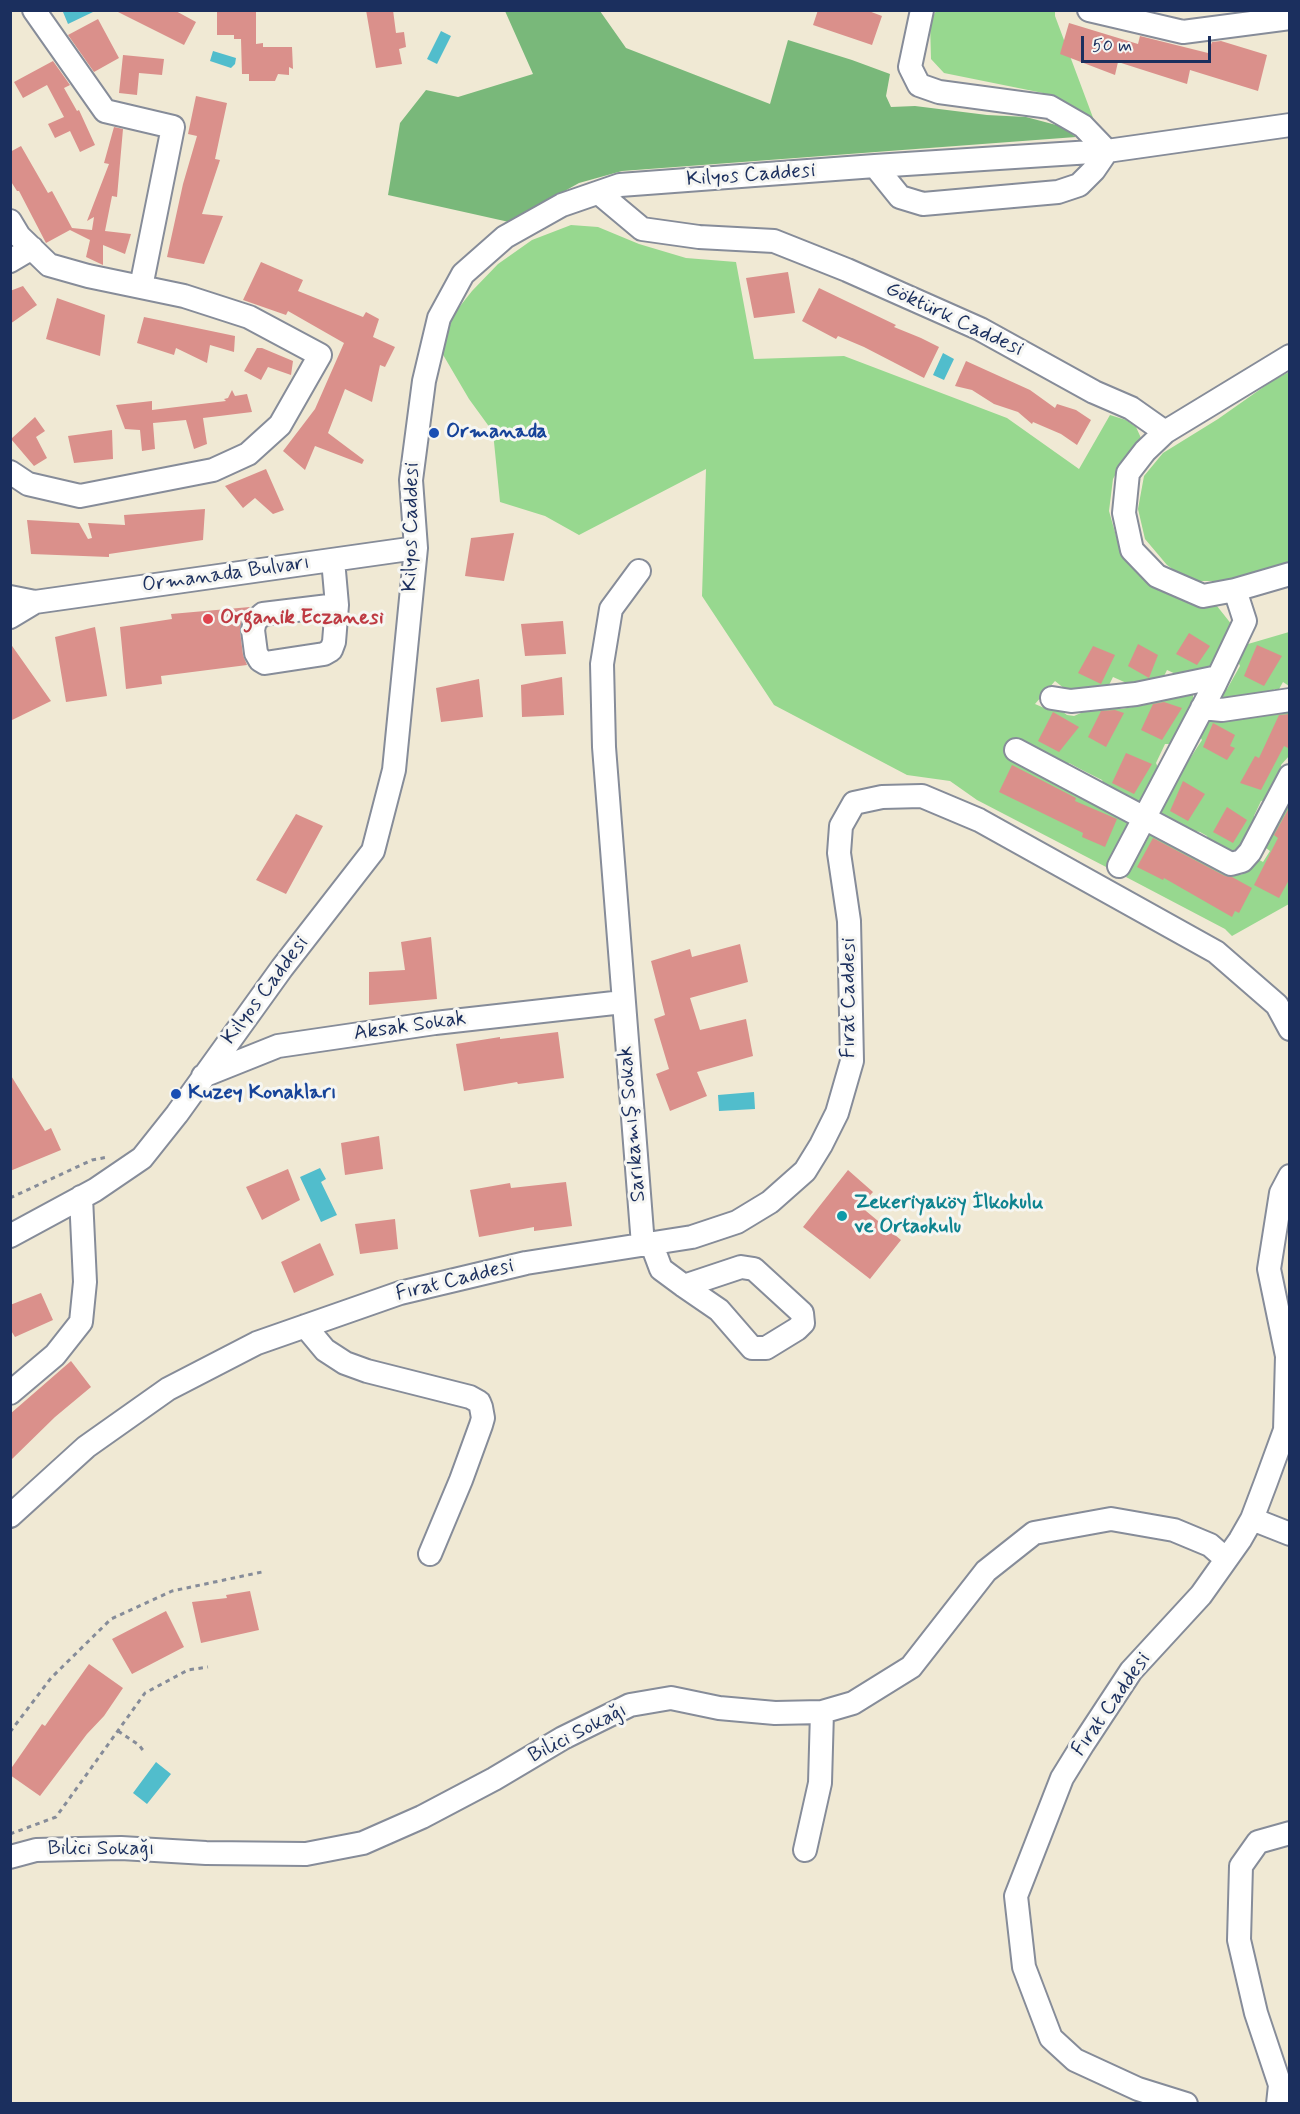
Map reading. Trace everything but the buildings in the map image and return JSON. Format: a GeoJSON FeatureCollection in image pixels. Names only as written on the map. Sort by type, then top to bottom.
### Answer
{"type":"FeatureCollection","features":[{"type":"Feature","properties":{"kind":"street"},"geometry":{"type":"LineString","coordinates":[[34,10],[105,111],[173,127],[141,287]]}},
{"type":"Feature","properties":{"kind":"street"},"geometry":{"type":"LineString","coordinates":[[875,166],[900,197],[923,204],[1058,192],[1079,184],[1095,170],[1107,151],[1083,126],[1050,107],[939,92],[918,85],[910,67],[922,10]]}},
{"type":"Feature","properties":{"kind":"street"},"geometry":{"type":"LineString","coordinates":[[1089,10],[1183,32],[1238,18],[1290,18]]}},
{"type":"Feature","properties":{"kind":"street","name":"Kilyos Caddesi"},"geometry":{"type":"LineString","coordinates":[[10,1236],[81,1197],[142,1158],[177,1114],[282,968],[373,850],[394,770],[416,548],[411,480],[424,381],[439,318],[463,274],[504,237],[562,206],[620,185],[1107,151],[1290,125]]}},
{"type":"Feature","properties":{"kind":"street","name":"Göktürk Caddesi"},"geometry":{"type":"LineString","coordinates":[[599,193],[642,229],[699,237],[774,241],[847,270],[980,329],[1094,392],[1131,408],[1165,432]]}},
{"type":"Feature","properties":{"kind":"street"},"geometry":{"type":"LineString","coordinates":[[10,221],[19,236],[49,265],[184,296],[249,317],[320,355],[280,425],[248,454],[213,470],[80,496],[28,484],[10,472]]}},
{"type":"Feature","properties":{"kind":"street"},"geometry":{"type":"LineString","coordinates":[[10,261],[32,248]]}},
{"type":"Feature","properties":{"kind":"street"},"geometry":{"type":"LineString","coordinates":[[1290,356],[1165,432],[1145,451],[1128,473],[1124,513],[1132,550],[1158,576],[1203,596],[1235,590],[1290,574]]}},
{"type":"Feature","properties":{"kind":"street","name":"Ormanada Bulvarı"},"geometry":{"type":"LineString","coordinates":[[10,597],[35,602],[416,548]]}},
{"type":"Feature","properties":{"kind":"street"},"geometry":{"type":"LineString","coordinates":[[333,560],[337,605]]}},
{"type":"Feature","properties":{"kind":"street","name":"Sarıkamış Sokak"},"geometry":{"type":"LineString","coordinates":[[639,571],[611,609],[602,664],[604,747],[623,1002],[647,1245]]}},
{"type":"Feature","properties":{"kind":"street"},"geometry":{"type":"LineString","coordinates":[[1119,866],[1146,818],[1245,621],[1235,590]]}},
{"type":"Feature","properties":{"kind":"street","name":"Ormanada Bulvarı"},"geometry":{"type":"LineString","coordinates":[[10,617],[35,602]]}},
{"type":"Feature","properties":{"kind":"street"},"geometry":{"type":"LineString","coordinates":[[1052,698],[1071,701],[1136,694],[1218,677]]}},
{"type":"Feature","properties":{"kind":"street"},"geometry":{"type":"LineString","coordinates":[[1202,708],[1222,710],[1290,700]]}},
{"type":"Feature","properties":{"kind":"street"},"geometry":{"type":"LineString","coordinates":[[1016,750],[1231,864],[1242,861],[1250,852],[1290,776]]}},
{"type":"Feature","properties":{"kind":"street","name":"Fırat Caddesi"},"geometry":{"type":"LineString","coordinates":[[10,1516],[86,1447],[168,1389],[257,1343],[400,1293],[526,1263],[692,1237],[737,1222],[770,1202],[805,1171],[821,1145],[837,1113],[852,1061],[849,921],[839,854],[841,826],[854,803],[882,797],[922,796],[979,820],[1216,952],[1277,1005],[1290,1029]]}},
{"type":"Feature","properties":{"kind":"street","name":"Aksak Sokak"},"geometry":{"type":"LineString","coordinates":[[203,1076],[278,1046],[435,1023],[623,1002]]}},
{"type":"Feature","properties":{"kind":"street","name":"Fırat Caddesi"},"geometry":{"type":"LineString","coordinates":[[1186,2103],[1138,2089],[1075,2060],[1052,2037],[1024,1967],[1016,1896],[1062,1778],[1083,1744],[1131,1671],[1202,1595],[1252,1519],[1285,1430],[1287,1356],[1269,1269],[1281,1193],[1290,1176]]}},
{"type":"Feature","properties":{"kind":"street"},"geometry":{"type":"LineString","coordinates":[[10,1393],[55,1355],[81,1322],[85,1282],[81,1197]]}},
{"type":"Feature","properties":{"kind":"street"},"geometry":{"type":"LineString","coordinates":[[647,1245],[661,1269],[684,1286],[718,1310],[752,1347],[766,1348],[803,1323],[802,1313],[754,1269],[741,1267],[684,1286]]}},
{"type":"Feature","properties":{"kind":"street"},"geometry":{"type":"LineString","coordinates":[[305,1326],[316,1342],[345,1363],[367,1371],[470,1397],[478,1402],[483,1418],[461,1480],[430,1554]]}},
{"type":"Feature","properties":{"kind":"street","name":"Bilici Sokağı"},"geometry":{"type":"LineString","coordinates":[[10,1857],[36,1850],[71,1848],[306,1854],[363,1843],[422,1817],[494,1779],[563,1738],[630,1705],[671,1698],[719,1708],[775,1713],[822,1712],[853,1703],[911,1667],[986,1571],[1034,1533],[1111,1519],[1174,1530],[1210,1545],[1226,1559]]}},
{"type":"Feature","properties":{"kind":"street"},"geometry":{"type":"LineString","coordinates":[[1252,1519],[1290,1534]]}},
{"type":"Feature","properties":{"kind":"street"},"geometry":{"type":"LineString","coordinates":[[805,1850],[820,1783],[822,1712]]}},
{"type":"Feature","properties":{"kind":"street"},"geometry":{"type":"LineString","coordinates":[[1278,2103],[1280,2085],[1256,2013],[1239,1940],[1241,1866],[1258,1842],[1290,1833]]}},
{"type":"Feature","properties":{"kind":"path"},"geometry":{"type":"LineString","coordinates":[[10,1198],[92,1160],[114,1156],[142,1158]]}},
{"type":"Feature","properties":{"kind":"path"},"geometry":{"type":"LineString","coordinates":[[10,1732],[51,1678],[111,1619],[172,1591],[262,1572]]}},
{"type":"Feature","properties":{"kind":"path"},"geometry":{"type":"LineString","coordinates":[[10,1834],[56,1817],[145,1693],[188,1670],[208,1667]]}},
{"type":"Feature","properties":{"kind":"path"},"geometry":{"type":"LineString","coordinates":[[118,1731],[139,1745],[145,1753]]}},
{"type":"Feature","properties":{"kind":"green space"},"geometry":{"type":"Polygon","coordinates":[[[505,11],[600,11],[626,48],[770,104],[788,40],[890,74],[886,96],[891,107],[915,106],[987,115],[1026,117],[1060,126],[1076,137],[622,171],[579,183],[509,222],[388,195],[400,123],[426,90],[458,97],[533,74],[505,11]]]}},
{"type":"Feature","properties":{"kind":"green space"},"geometry":{"type":"Polygon","coordinates":[[[936,11],[1055,11],[1095,123],[1043,93],[944,73],[931,59],[930,22],[936,11]]]}},
{"type":"Feature","properties":{"kind":"green space"},"geometry":{"type":"Polygon","coordinates":[[[571,225],[598,227],[639,244],[686,258],[736,262],[754,359],[844,356],[1007,418],[1079,469],[1110,415],[1126,420],[1136,427],[1141,438],[1126,455],[1113,479],[1109,511],[1122,557],[1155,587],[1181,599],[1217,606],[1232,625],[1211,668],[1180,676],[1167,670],[1162,680],[1131,685],[1113,677],[1106,691],[1070,693],[1055,681],[1035,704],[1074,716],[1081,713],[1084,707],[1111,703],[1121,709],[1144,705],[1147,699],[1190,693],[1193,695],[1171,744],[1165,744],[1156,763],[1159,770],[1139,801],[1134,801],[1105,787],[1102,780],[1069,763],[1065,766],[1015,738],[1005,754],[1014,758],[1016,763],[1058,782],[1060,786],[1095,801],[1098,807],[1130,820],[1108,868],[977,800],[950,781],[907,775],[774,705],[702,596],[706,469],[579,535],[545,516],[500,502],[493,432],[469,399],[442,353],[453,315],[498,264],[532,240],[571,225]]]}},
{"type":"Feature","properties":{"kind":"green space"},"geometry":{"type":"Polygon","coordinates":[[[1289,372],[1289,565],[1228,581],[1189,581],[1167,565],[1145,539],[1138,509],[1144,476],[1163,453],[1289,372]]]}},
{"type":"Feature","properties":{"kind":"green space"},"geometry":{"type":"Polygon","coordinates":[[[1289,632],[1289,686],[1283,682],[1278,691],[1274,689],[1272,693],[1225,700],[1220,696],[1222,690],[1227,689],[1240,666],[1238,661],[1248,644],[1289,632]]]}},
{"type":"Feature","properties":{"kind":"green space"},"geometry":{"type":"Polygon","coordinates":[[[1289,707],[1289,756],[1281,765],[1283,773],[1267,800],[1261,801],[1254,816],[1257,822],[1241,850],[1233,854],[1209,842],[1207,836],[1200,832],[1188,830],[1163,816],[1161,811],[1202,740],[1199,735],[1207,720],[1220,717],[1224,722],[1270,714],[1289,707]]]}},
{"type":"Feature","properties":{"kind":"green space"},"geometry":{"type":"Polygon","coordinates":[[[1289,799],[1289,904],[1232,936],[1225,929],[1126,877],[1152,831],[1228,870],[1239,875],[1243,874],[1256,858],[1263,862],[1270,851],[1262,845],[1289,799]]]}},
{"type":"Feature","properties":{"kind":"water"},"geometry":{"type":"Polygon","coordinates":[[[67,10],[93,12],[68,24],[63,12],[67,10]]]}},
{"type":"Feature","properties":{"kind":"water"},"geometry":{"type":"Polygon","coordinates":[[[441,31],[451,36],[437,64],[427,59],[441,31]]]}},
{"type":"Feature","properties":{"kind":"water"},"geometry":{"type":"Polygon","coordinates":[[[213,51],[236,58],[235,64],[231,68],[210,61],[213,51]]]}},
{"type":"Feature","properties":{"kind":"water"},"geometry":{"type":"Polygon","coordinates":[[[943,353],[954,359],[944,380],[933,375],[943,353]]]}},
{"type":"Feature","properties":{"kind":"water"},"geometry":{"type":"Polygon","coordinates":[[[754,1092],[755,1109],[719,1111],[718,1095],[754,1092]]]}},
{"type":"Feature","properties":{"kind":"water"},"geometry":{"type":"Polygon","coordinates":[[[320,1168],[326,1179],[321,1182],[337,1215],[321,1222],[300,1177],[320,1168]]]}},
{"type":"Feature","properties":{"kind":"water"},"geometry":{"type":"Polygon","coordinates":[[[156,1762],[171,1774],[147,1804],[133,1793],[156,1762]]]}},
{"type":"Feature","properties":{"kind":"place","name":"Ormanada"},"geometry":{"type":"Point","coordinates":[434,433]}},
{"type":"Feature","properties":{"kind":"place","name":"Organik Eczanesi"},"geometry":{"type":"Point","coordinates":[208,619]}},
{"type":"Feature","properties":{"kind":"place","name":"Kuzey Konakları"},"geometry":{"type":"Point","coordinates":[176,1094]}},
{"type":"Feature","properties":{"kind":"place","name":"Zekeriyaköy İlkokulu ve Ortaokulu"},"geometry":{"type":"Point","coordinates":[842,1216]}}]}
